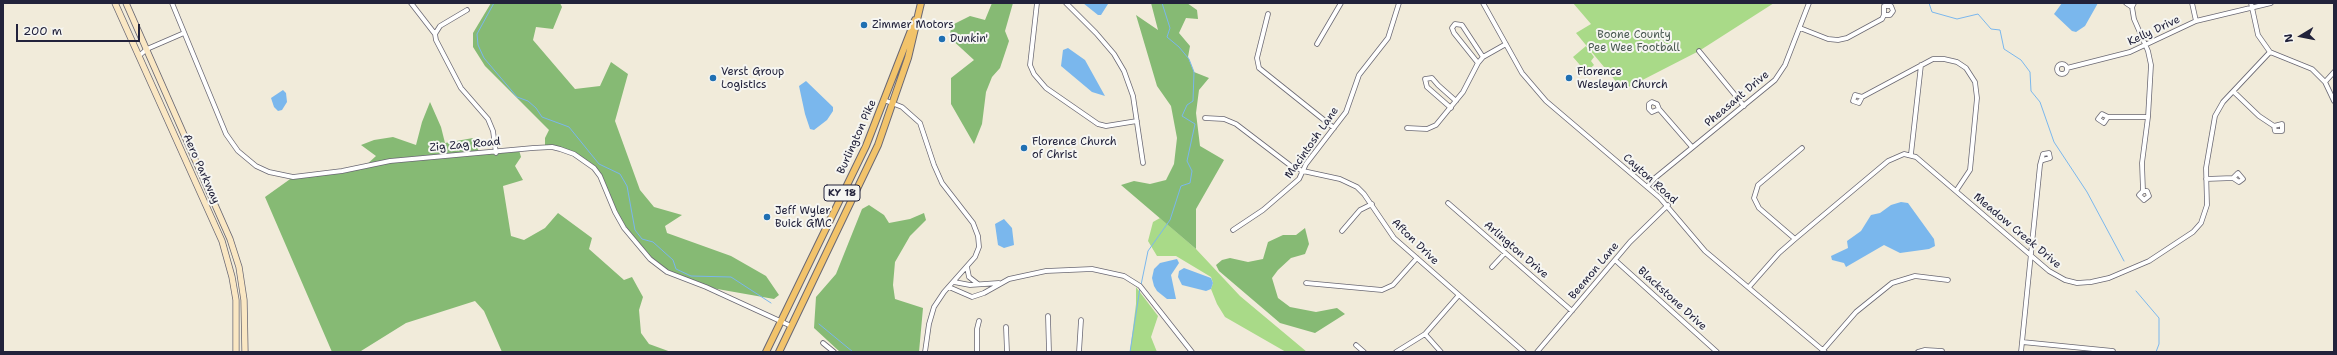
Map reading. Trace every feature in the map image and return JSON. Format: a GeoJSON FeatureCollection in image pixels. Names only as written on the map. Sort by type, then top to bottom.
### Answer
{"type":"FeatureCollection","features":[{"type":"Feature","properties":{"kind":"main road","name":"Aero Parkway"},"geometry":{"type":"LineString","coordinates":[[115,3],[140,55],[224,249],[236,300],[236,352]]}},
{"type":"Feature","properties":{"kind":"main road","name":"Aero Parkway"},"geometry":{"type":"LineString","coordinates":[[126,3],[222,219],[235,254],[244,300],[245,352]]}},
{"type":"Feature","properties":{"kind":"main road","name":"Burlington Pike"},"geometry":{"type":"LineString","coordinates":[[779,352],[878,145],[894,103],[915,32],[921,3]]}},
{"type":"Feature","properties":{"kind":"main road","name":"Burlington Pike"},"geometry":{"type":"LineString","coordinates":[[766,352],[866,146],[910,29],[918,15]]}},
{"type":"Feature","properties":{"kind":"street","name":"Zig Zag Road"},"geometry":{"type":"LineString","coordinates":[[172,3],[231,142],[245,158],[269,172],[293,177],[342,171],[390,161],[552,147],[574,154],[584,160],[600,176],[615,212],[624,228],[650,259],[667,272],[706,287],[791,326]]}},
{"type":"Feature","properties":{"kind":"street"},"geometry":{"type":"LineString","coordinates":[[411,3],[435,34],[437,45],[461,88],[488,119],[493,131],[496,153]]}},
{"type":"Feature","properties":{"kind":"street"},"geometry":{"type":"LineString","coordinates":[[1037,3],[1030,65],[1034,74],[1046,88],[1098,124],[1106,126],[1137,121]]}},
{"type":"Feature","properties":{"kind":"street"},"geometry":{"type":"LineString","coordinates":[[1066,3],[1096,33],[1114,54],[1130,84],[1143,163]]}},
{"type":"Feature","properties":{"kind":"street"},"geometry":{"type":"LineString","coordinates":[[1317,44],[1341,3]]}},
{"type":"Feature","properties":{"kind":"street","name":"Macintosh Lane"},"geometry":{"type":"LineString","coordinates":[[1233,230],[1294,185],[1346,112],[1359,76],[1388,38],[1399,3]]}},
{"type":"Feature","properties":{"kind":"street","name":"Cayton Road"},"geometry":{"type":"LineString","coordinates":[[1483,3],[1522,73],[1546,101],[1647,186],[1668,206],[1699,245],[1824,351]]}},
{"type":"Feature","properties":{"kind":"street","name":"Pheasant Drive"},"geometry":{"type":"LineString","coordinates":[[1647,186],[1778,76],[1800,28],[1809,3]]}},
{"type":"Feature","properties":{"kind":"street"},"geometry":{"type":"LineString","coordinates":[[2126,3],[2133,5],[2151,65],[2148,117],[2142,163],[2143,190]]}},
{"type":"Feature","properties":{"kind":"street"},"geometry":{"type":"LineString","coordinates":[[2192,3],[2196,21]]}},
{"type":"Feature","properties":{"kind":"street","name":"Kelly Drive"},"geometry":{"type":"LineString","coordinates":[[2067,68],[2130,52],[2196,21],[2251,5],[2271,3]]}},
{"type":"Feature","properties":{"kind":"street"},"geometry":{"type":"LineString","coordinates":[[2251,5],[2258,35],[2270,52],[2312,70],[2325,82],[2334,101]]}},
{"type":"Feature","properties":{"kind":"street"},"geometry":{"type":"LineString","coordinates":[[435,34],[444,23],[467,10]]}},
{"type":"Feature","properties":{"kind":"street"},"geometry":{"type":"LineString","coordinates":[[1268,14],[1257,58],[1259,68],[1334,128]]}},
{"type":"Feature","properties":{"kind":"street"},"geometry":{"type":"LineString","coordinates":[[1800,28],[1828,39],[1838,40],[1847,38],[1882,19],[1884,15]]}},
{"type":"Feature","properties":{"kind":"street"},"geometry":{"type":"LineString","coordinates":[[1478,63],[1454,33],[1452,28],[1455,24],[1462,25],[1483,57]]}},
{"type":"Feature","properties":{"kind":"street"},"geometry":{"type":"LineString","coordinates":[[140,55],[147,49],[184,33]]}},
{"type":"Feature","properties":{"kind":"street"},"geometry":{"type":"LineString","coordinates":[[1407,128],[1422,130],[1432,128],[1451,108],[1483,57],[1506,44]]}},
{"type":"Feature","properties":{"kind":"street"},"geometry":{"type":"LineString","coordinates":[[1699,51],[1744,106]]}},
{"type":"Feature","properties":{"kind":"street","name":"Meadow Creek Drive"},"geometry":{"type":"LineString","coordinates":[[1911,154],[1916,156],[2031,256],[2057,276],[2077,283],[2109,278],[2160,256],[2198,228],[2204,217],[2206,205],[2206,168],[2213,122],[2221,106],[2270,52]]}},
{"type":"Feature","properties":{"kind":"street"},"geometry":{"type":"LineString","coordinates":[[1862,97],[1921,65],[1937,59],[1958,62],[1969,71],[1976,85],[1977,98],[1970,170],[1956,191]]}},
{"type":"Feature","properties":{"kind":"street"},"geometry":{"type":"LineString","coordinates":[[1749,287],[1779,253],[1794,239],[1888,161],[1900,156],[1911,154],[1921,65]]}},
{"type":"Feature","properties":{"kind":"street"},"geometry":{"type":"LineString","coordinates":[[2325,82],[2334,72]]}},
{"type":"Feature","properties":{"kind":"street"},"geometry":{"type":"LineString","coordinates":[[1451,108],[1427,87],[1425,78],[1432,78],[1456,101]]}},
{"type":"Feature","properties":{"kind":"street"},"geometry":{"type":"LineString","coordinates":[[2234,92],[2259,116],[2274,126]]}},
{"type":"Feature","properties":{"kind":"street"},"geometry":{"type":"LineString","coordinates":[[884,100],[894,103],[907,110],[923,128],[928,150],[942,183],[975,227],[978,236],[978,252],[967,267],[938,299],[932,312],[925,352]]}},
{"type":"Feature","properties":{"kind":"street"},"geometry":{"type":"LineString","coordinates":[[1659,109],[1692,147]]}},
{"type":"Feature","properties":{"kind":"street"},"geometry":{"type":"LineString","coordinates":[[2108,118],[2148,117]]}},
{"type":"Feature","properties":{"kind":"street","name":"Afton Drive"},"geometry":{"type":"LineString","coordinates":[[1205,118],[1231,121],[1282,161],[1303,171],[1340,179],[1357,187],[1372,204],[1388,231],[1524,352]]}},
{"type":"Feature","properties":{"kind":"street"},"geometry":{"type":"LineString","coordinates":[[1794,239],[1759,208],[1754,198],[1758,185],[1802,148]]}},
{"type":"Feature","properties":{"kind":"street"},"geometry":{"type":"LineString","coordinates":[[2021,352],[2040,165],[2043,160]]}},
{"type":"Feature","properties":{"kind":"street"},"geometry":{"type":"LineString","coordinates":[[2206,179],[2233,178]]}},
{"type":"Feature","properties":{"kind":"street","name":"Arlington Drive"},"geometry":{"type":"LineString","coordinates":[[1448,203],[1572,311]]}},
{"type":"Feature","properties":{"kind":"street"},"geometry":{"type":"LineString","coordinates":[[1342,231],[1360,210],[1372,204]]}},
{"type":"Feature","properties":{"kind":"street","name":"Beemon Lane"},"geometry":{"type":"LineString","coordinates":[[1537,352],[1615,260],[1668,206]]}},
{"type":"Feature","properties":{"kind":"street"},"geometry":{"type":"LineString","coordinates":[[1492,267],[1504,253]]}},
{"type":"Feature","properties":{"kind":"street"},"geometry":{"type":"LineString","coordinates":[[1306,283],[1382,290],[1393,285],[1417,258]]}},
{"type":"Feature","properties":{"kind":"street","name":"Blackstone Drive"},"geometry":{"type":"LineString","coordinates":[[1615,260],[1717,352]]}},
{"type":"Feature","properties":{"kind":"street"},"geometry":{"type":"LineString","coordinates":[[967,267],[969,277],[978,284]]}},
{"type":"Feature","properties":{"kind":"street"},"geometry":{"type":"LineString","coordinates":[[954,282],[961,285],[999,283],[1031,273],[1060,270],[1092,269],[1124,276],[1140,286],[1192,352]]}},
{"type":"Feature","properties":{"kind":"street"},"geometry":{"type":"LineString","coordinates":[[1824,351],[1856,312],[1892,283],[1915,276],[1948,280]]}},
{"type":"Feature","properties":{"kind":"street"},"geometry":{"type":"LineString","coordinates":[[949,287],[972,297],[984,293],[999,283]]}},
{"type":"Feature","properties":{"kind":"street"},"geometry":{"type":"LineString","coordinates":[[1396,352],[1425,334],[1459,295]]}},
{"type":"Feature","properties":{"kind":"street"},"geometry":{"type":"LineString","coordinates":[[1048,316],[1049,352]]}},
{"type":"Feature","properties":{"kind":"street"},"geometry":{"type":"LineString","coordinates":[[1079,352],[1081,320]]}},
{"type":"Feature","properties":{"kind":"street"},"geometry":{"type":"LineString","coordinates":[[977,352],[977,329],[979,321]]}},
{"type":"Feature","properties":{"kind":"street"},"geometry":{"type":"LineString","coordinates":[[1006,327],[1007,352]]}},
{"type":"Feature","properties":{"kind":"street"},"geometry":{"type":"LineString","coordinates":[[1425,334],[1441,352]]}},
{"type":"Feature","properties":{"kind":"street"},"geometry":{"type":"LineString","coordinates":[[2022,342],[2085,350],[2113,351]]}},
{"type":"Feature","properties":{"kind":"street"},"geometry":{"type":"LineString","coordinates":[[823,343],[834,352]]}},
{"type":"Feature","properties":{"kind":"street"},"geometry":{"type":"LineString","coordinates":[[1356,345],[1364,352]]}},
{"type":"Feature","properties":{"kind":"street"},"geometry":{"type":"LineString","coordinates":[[1918,352],[1925,350],[1942,352]]}},
{"type":"Feature","properties":{"kind":"green space"},"geometry":{"type":"Polygon","coordinates":[[[491,3],[560,3],[562,7],[553,29],[536,27],[533,40],[575,89],[600,86],[611,62],[628,74],[615,121],[640,190],[654,207],[682,215],[665,226],[667,233],[731,256],[766,276],[779,295],[774,299],[706,287],[681,278],[650,259],[624,228],[594,168],[574,154],[545,147],[545,138],[549,130],[485,66],[473,47],[473,33],[491,3]]]}},
{"type":"Feature","properties":{"kind":"green space"},"geometry":{"type":"Polygon","coordinates":[[[992,3],[1013,3],[1005,31],[1009,41],[1000,68],[992,77],[986,92],[982,124],[974,144],[951,104],[951,78],[974,60],[949,37],[952,25],[970,16],[985,20],[992,3]]]}},
{"type":"Feature","properties":{"kind":"green space"},"geometry":{"type":"Polygon","coordinates":[[[1151,3],[1187,3],[1197,10],[1198,19],[1186,18],[1179,33],[1190,46],[1188,57],[1194,72],[1209,78],[1199,90],[1196,113],[1200,146],[1224,160],[1196,209],[1196,249],[1121,185],[1134,181],[1150,184],[1166,180],[1174,164],[1177,138],[1171,106],[1157,86],[1136,15],[1158,30],[1151,3]]]}},
{"type":"Feature","properties":{"kind":"green space","name":"Boone County Pee Wee Football"},"geometry":{"type":"Polygon","coordinates":[[[1573,3],[1774,3],[1699,51],[1623,90],[1576,33],[1591,24],[1573,3]]]}},
{"type":"Feature","properties":{"kind":"green space"},"geometry":{"type":"Polygon","coordinates":[[[1586,46],[1594,57],[1591,61],[1594,65],[1586,72],[1573,57],[1586,46]]]}},
{"type":"Feature","properties":{"kind":"green space"},"geometry":{"type":"Polygon","coordinates":[[[430,102],[441,127],[445,143],[473,138],[480,154],[519,150],[521,157],[515,166],[523,180],[503,186],[511,236],[524,240],[545,228],[558,213],[592,238],[589,249],[624,280],[632,277],[643,297],[639,310],[641,333],[649,344],[671,352],[502,352],[484,311],[475,301],[406,323],[361,351],[332,352],[265,197],[293,177],[364,167],[376,156],[361,145],[374,140],[393,137],[416,145],[422,122],[430,102]]]}},
{"type":"Feature","properties":{"kind":"green space"},"geometry":{"type":"Polygon","coordinates":[[[869,205],[884,215],[889,223],[910,219],[924,213],[926,220],[910,236],[895,262],[893,285],[895,299],[923,308],[919,352],[840,352],[814,328],[816,297],[836,274],[862,209],[869,205]]]}},
{"type":"Feature","properties":{"kind":"green space"},"geometry":{"type":"Polygon","coordinates":[[[1160,218],[1196,249],[1240,296],[1307,352],[1286,352],[1225,317],[1217,304],[1211,289],[1213,283],[1211,277],[1176,256],[1157,256],[1148,241],[1153,222],[1160,218]]]}},
{"type":"Feature","properties":{"kind":"green space"},"geometry":{"type":"Polygon","coordinates":[[[1305,228],[1309,244],[1305,254],[1291,258],[1272,278],[1278,298],[1290,307],[1316,312],[1337,308],[1345,314],[1315,333],[1280,323],[1219,271],[1216,265],[1222,260],[1230,258],[1248,262],[1263,259],[1268,242],[1283,235],[1296,235],[1305,228]]]}},
{"type":"Feature","properties":{"kind":"green space"},"geometry":{"type":"Polygon","coordinates":[[[1136,287],[1158,316],[1151,337],[1157,352],[1130,352],[1136,304],[1136,287]]]}},
{"type":"Feature","properties":{"kind":"water"},"geometry":{"type":"Polygon","coordinates":[[[1083,3],[1108,4],[1101,15],[1098,15],[1083,3]]]}},
{"type":"Feature","properties":{"kind":"water"},"geometry":{"type":"Polygon","coordinates":[[[2062,3],[2098,3],[2085,26],[2076,32],[2072,31],[2054,14],[2062,3]]]}},
{"type":"Feature","properties":{"kind":"water"},"geometry":{"type":"Polygon","coordinates":[[[1068,48],[1085,60],[1105,96],[1092,92],[1061,66],[1063,50],[1068,48]]]}},
{"type":"Feature","properties":{"kind":"water"},"geometry":{"type":"Polygon","coordinates":[[[806,81],[833,107],[833,111],[827,120],[814,130],[810,129],[799,86],[806,81]]]}},
{"type":"Feature","properties":{"kind":"water"},"geometry":{"type":"Polygon","coordinates":[[[283,90],[286,93],[287,102],[282,110],[278,111],[274,107],[271,98],[283,90]]]}},
{"type":"Feature","properties":{"kind":"water"},"geometry":{"type":"Polygon","coordinates":[[[1901,202],[1908,203],[1934,239],[1935,246],[1929,249],[1900,253],[1884,245],[1846,267],[1844,263],[1832,260],[1831,256],[1848,248],[1847,241],[1861,231],[1871,215],[1880,213],[1891,205],[1901,202]]]}},
{"type":"Feature","properties":{"kind":"water"},"geometry":{"type":"Polygon","coordinates":[[[1004,219],[1012,228],[1014,245],[1004,248],[998,245],[995,224],[1004,219]]]}},
{"type":"Feature","properties":{"kind":"water"},"geometry":{"type":"Polygon","coordinates":[[[1177,259],[1179,263],[1171,275],[1176,299],[1167,299],[1157,291],[1154,286],[1152,278],[1154,269],[1160,263],[1177,259]]]}},
{"type":"Feature","properties":{"kind":"water"},"geometry":{"type":"Polygon","coordinates":[[[1184,268],[1211,278],[1213,283],[1211,289],[1206,291],[1182,285],[1178,277],[1179,271],[1184,268]]]}},
{"type":"Feature","properties":{"kind":"waterway"},"geometry":{"type":"LineString","coordinates":[[494,3],[477,34],[478,45],[484,58],[517,97],[528,101],[536,108],[542,117],[569,127],[599,164],[620,174],[627,186],[635,230],[642,239],[653,242],[673,260],[676,269],[691,276],[731,277],[771,303]]}},
{"type":"Feature","properties":{"kind":"waterway"},"geometry":{"type":"LineString","coordinates":[[1141,285],[1148,251],[1170,220],[1181,186],[1190,183],[1192,171],[1187,161],[1195,124],[1182,116],[1187,105],[1193,101],[1194,72],[1189,59],[1179,47],[1167,37],[1170,28],[1162,3]]}},
{"type":"Feature","properties":{"kind":"waterway"},"geometry":{"type":"LineString","coordinates":[[1929,3],[1932,12],[1957,19],[1978,14],[1991,29],[2000,30],[2004,49],[2021,60],[2030,72],[2031,91],[2040,102],[2054,142],[2087,192],[2124,261]]}},
{"type":"Feature","properties":{"kind":"waterway"},"geometry":{"type":"LineString","coordinates":[[1130,352],[1140,288]]}},
{"type":"Feature","properties":{"kind":"waterway"},"geometry":{"type":"LineString","coordinates":[[2136,291],[2159,318],[2159,344],[2156,352]]}},
{"type":"Feature","properties":{"kind":"waterway"},"geometry":{"type":"LineString","coordinates":[[819,324],[853,352]]}},
{"type":"Feature","properties":{"kind":"place","name":"Zimmer Motors"},"geometry":{"type":"Point","coordinates":[864,25]}},
{"type":"Feature","properties":{"kind":"place","name":"Dunkin'"},"geometry":{"type":"Point","coordinates":[942,39]}},
{"type":"Feature","properties":{"kind":"place","name":"Verst Group Logistics"},"geometry":{"type":"Point","coordinates":[713,78]}},
{"type":"Feature","properties":{"kind":"place","name":"Florence Wesleyan Church"},"geometry":{"type":"Point","coordinates":[1569,78]}},
{"type":"Feature","properties":{"kind":"place","name":"Florence Church of Christ"},"geometry":{"type":"Point","coordinates":[1024,148]}},
{"type":"Feature","properties":{"kind":"place","name":"Jeff Wyler Buick GMC"},"geometry":{"type":"Point","coordinates":[767,217]}}]}
